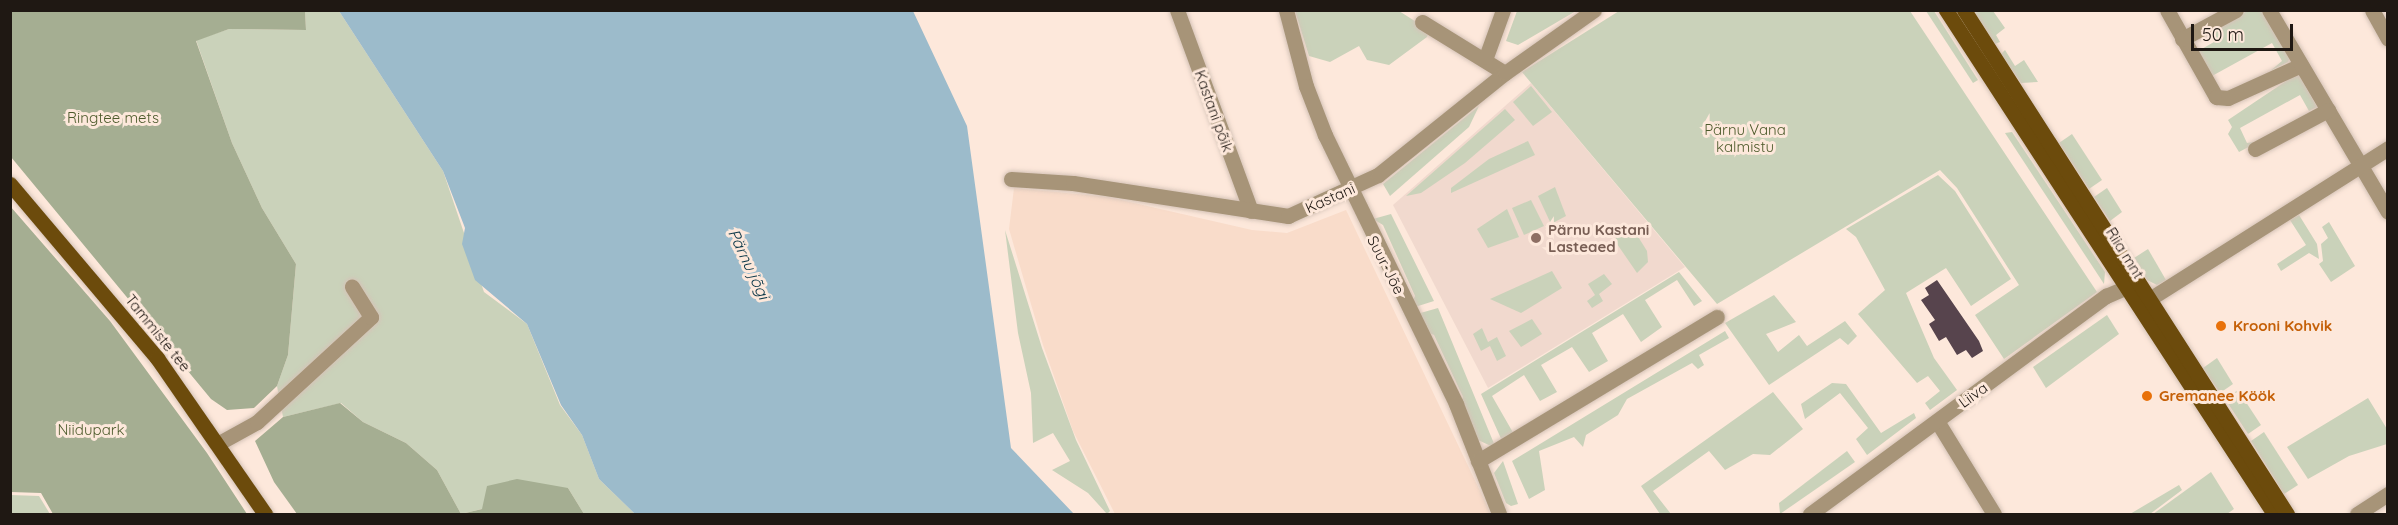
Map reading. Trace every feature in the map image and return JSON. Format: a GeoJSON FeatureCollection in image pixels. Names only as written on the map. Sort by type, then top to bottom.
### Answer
{"type":"FeatureCollection","features":[{"type":"Feature","properties":{"kind":"main road","name":"Riia mnt"},"geometry":{"type":"LineString","coordinates":[[1946,10],[2124,285],[2143,302],[2287,514]]}},
{"type":"Feature","properties":{"kind":"main road","name":"Riia mnt"},"geometry":{"type":"LineString","coordinates":[[1964,10],[2140,283],[2143,302],[2274,514]]}},
{"type":"Feature","properties":{"kind":"main road","name":"Tammiste tee"},"geometry":{"type":"LineString","coordinates":[[10,184],[157,358],[219,443],[266,514]]}},
{"type":"Feature","properties":{"kind":"street","name":"Kastani põik"},"geometry":{"type":"LineString","coordinates":[[1177,10],[1251,211]]}},
{"type":"Feature","properties":{"kind":"street","name":"Suur-Jõe"},"geometry":{"type":"LineString","coordinates":[[1286,10],[1306,86],[1350,192],[1456,404],[1499,514]]}},
{"type":"Feature","properties":{"kind":"street"},"geometry":{"type":"LineString","coordinates":[[1486,57],[1503,10]]}},
{"type":"Feature","properties":{"kind":"street","name":"Kastani"},"geometry":{"type":"LineString","coordinates":[[1011,179],[1073,183],[1288,216],[1350,192],[1378,175],[1505,73],[1594,10]]}},
{"type":"Feature","properties":{"kind":"street"},"geometry":{"type":"LineString","coordinates":[[2167,10],[2216,98],[2228,98],[2301,65]]}},
{"type":"Feature","properties":{"kind":"street"},"geometry":{"type":"LineString","coordinates":[[2182,39],[2236,10]]}},
{"type":"Feature","properties":{"kind":"street"},"geometry":{"type":"LineString","coordinates":[[2269,10],[2388,212]]}},
{"type":"Feature","properties":{"kind":"street"},"geometry":{"type":"LineString","coordinates":[[2372,10],[2388,39]]}},
{"type":"Feature","properties":{"kind":"street"},"geometry":{"type":"LineString","coordinates":[[1422,22],[1486,57],[1505,73]]}},
{"type":"Feature","properties":{"kind":"street"},"geometry":{"type":"LineString","coordinates":[[2255,149],[2328,110]]}},
{"type":"Feature","properties":{"kind":"street"},"geometry":{"type":"LineString","coordinates":[[2143,302],[2388,148]]}},
{"type":"Feature","properties":{"kind":"street","name":"Liiva"},"geometry":{"type":"LineString","coordinates":[[1810,514],[2124,285],[2140,283]]}},
{"type":"Feature","properties":{"kind":"street"},"geometry":{"type":"LineString","coordinates":[[219,443],[257,422],[370,317],[352,287]]}},
{"type":"Feature","properties":{"kind":"street"},"geometry":{"type":"LineString","coordinates":[[1478,461],[1717,317]]}},
{"type":"Feature","properties":{"kind":"street"},"geometry":{"type":"LineString","coordinates":[[1937,421],[1993,514]]}},
{"type":"Feature","properties":{"kind":"street"},"geometry":{"type":"LineString","coordinates":[[2357,514],[2388,494]]}},
{"type":"Feature","properties":{"kind":"shaded area","name":"Pärnu Kastani Lasteaed"},"geometry":{"type":"Polygon","coordinates":[[[1531,83],[1685,267],[1488,388],[1393,205],[1531,83]]]}},
{"type":"Feature","properties":{"kind":"shaded area"},"geometry":{"type":"Polygon","coordinates":[[[1014,188],[1108,197],[1252,230],[1287,233],[1346,210],[1491,514],[1115,514],[1073,431],[1043,345],[1009,229],[1014,188]]]}},
{"type":"Feature","properties":{"kind":"green space"},"geometry":{"type":"Polygon","coordinates":[[[1517,10],[1576,11],[1518,45],[1506,41],[1517,10]]]}},
{"type":"Feature","properties":{"kind":"green space"},"geometry":{"type":"Polygon","coordinates":[[[2263,10],[2290,57],[2288,62],[2270,71],[2282,61],[2272,43],[2212,76],[2220,93],[2234,90],[2224,95],[2215,92],[2193,54],[2214,42],[2207,32],[2247,11],[2263,10]]]}},
{"type":"Feature","properties":{"kind":"green space","name":"Ringtee mets"},"geometry":{"type":"Polygon","coordinates":[[[10,11],[305,11],[306,30],[229,29],[196,41],[232,143],[262,208],[296,264],[288,355],[277,386],[254,408],[227,410],[211,399],[11,157],[10,11]]]}},
{"type":"Feature","properties":{"kind":"green space"},"geometry":{"type":"Polygon","coordinates":[[[305,11],[339,11],[443,171],[484,292],[527,324],[560,405],[582,435],[599,479],[635,514],[584,514],[568,488],[461,514],[437,470],[406,443],[363,422],[341,403],[283,417],[277,386],[288,355],[296,264],[262,208],[232,143],[196,40],[229,29],[306,30],[305,11]]]}},
{"type":"Feature","properties":{"kind":"green space"},"geometry":{"type":"Polygon","coordinates":[[[1295,11],[1399,11],[1429,30],[1427,37],[1389,65],[1367,60],[1359,46],[1330,62],[1309,56],[1295,11]]]}},
{"type":"Feature","properties":{"kind":"green space","name":"Pärnu Vana kalmistu"},"geometry":{"type":"Polygon","coordinates":[[[1619,11],[1910,11],[2097,292],[2004,359],[1975,315],[2019,285],[1957,188],[1940,170],[1717,304],[1522,72],[1619,11]]]}},
{"type":"Feature","properties":{"kind":"green space"},"geometry":{"type":"Polygon","coordinates":[[[1926,11],[1934,11],[1978,80],[1973,83],[1926,11]]]}},
{"type":"Feature","properties":{"kind":"green space"},"geometry":{"type":"Polygon","coordinates":[[[1993,11],[2005,28],[1996,35],[2000,42],[1995,44],[1975,13],[1993,11]]]}},
{"type":"Feature","properties":{"kind":"green space"},"geometry":{"type":"Polygon","coordinates":[[[2005,50],[2015,66],[2024,60],[2038,82],[2021,83],[2001,54],[2005,50]]]}},
{"type":"Feature","properties":{"kind":"green space"},"geometry":{"type":"Polygon","coordinates":[[[2298,73],[2317,107],[2309,111],[2300,95],[2240,128],[2247,143],[2260,141],[2239,152],[2228,134],[2232,127],[2228,120],[2298,73]]]}},
{"type":"Feature","properties":{"kind":"green space"},"geometry":{"type":"Polygon","coordinates":[[[1531,86],[1552,112],[1533,126],[1513,102],[1531,86]]]}},
{"type":"Feature","properties":{"kind":"green space"},"geometry":{"type":"Polygon","coordinates":[[[1479,106],[1469,127],[1390,196],[1383,184],[1479,106]]]}},
{"type":"Feature","properties":{"kind":"green space"},"geometry":{"type":"Polygon","coordinates":[[[1505,109],[1515,120],[1465,163],[1421,193],[1406,196],[1505,109]]]}},
{"type":"Feature","properties":{"kind":"green space"},"geometry":{"type":"Polygon","coordinates":[[[2012,132],[2105,272],[2104,284],[2005,133],[2012,132]]]}},
{"type":"Feature","properties":{"kind":"green space"},"geometry":{"type":"Polygon","coordinates":[[[2072,134],[2102,180],[2089,189],[2059,143],[2072,134]]]}},
{"type":"Feature","properties":{"kind":"green space"},"geometry":{"type":"Polygon","coordinates":[[[1528,141],[1535,155],[1451,193],[1451,188],[1489,159],[1528,141]]]}},
{"type":"Feature","properties":{"kind":"green space"},"geometry":{"type":"Polygon","coordinates":[[[1938,175],[1955,191],[2011,279],[1971,306],[1946,268],[1906,293],[1934,358],[1957,390],[1930,410],[1925,403],[1940,391],[1928,376],[1917,383],[1858,314],[1885,290],[1856,237],[1846,229],[1938,175]]]}},
{"type":"Feature","properties":{"kind":"green space"},"geometry":{"type":"Polygon","coordinates":[[[1555,187],[1566,216],[1551,224],[1538,196],[1555,187]]]}},
{"type":"Feature","properties":{"kind":"green space"},"geometry":{"type":"Polygon","coordinates":[[[2107,188],[2122,212],[2110,221],[2094,197],[2107,188]]]}},
{"type":"Feature","properties":{"kind":"green space"},"geometry":{"type":"Polygon","coordinates":[[[1531,200],[1544,226],[1524,235],[1512,208],[1531,200]]]}},
{"type":"Feature","properties":{"kind":"green space","name":"Niidupark"},"geometry":{"type":"Polygon","coordinates":[[[10,206],[110,321],[207,453],[247,514],[53,514],[41,493],[11,492],[10,206]]]}},
{"type":"Feature","properties":{"kind":"green space"},"geometry":{"type":"Polygon","coordinates":[[[1507,209],[1519,237],[1488,248],[1477,229],[1507,209]]]}},
{"type":"Feature","properties":{"kind":"green space"},"geometry":{"type":"Polygon","coordinates":[[[1391,214],[1434,301],[1415,307],[1412,303],[1415,296],[1383,225],[1373,219],[1391,214]]]}},
{"type":"Feature","properties":{"kind":"green space"},"geometry":{"type":"Polygon","coordinates":[[[2299,215],[2317,244],[2319,259],[2309,253],[2281,271],[2277,264],[2306,245],[2290,220],[2299,215]]]}},
{"type":"Feature","properties":{"kind":"green space"},"geometry":{"type":"Polygon","coordinates":[[[2329,222],[2355,266],[2331,282],[2319,264],[2323,261],[2321,244],[2328,238],[2322,227],[2329,222]]]}},
{"type":"Feature","properties":{"kind":"green space"},"geometry":{"type":"Polygon","coordinates":[[[1624,229],[1637,235],[1647,251],[1648,262],[1637,273],[1615,241],[1617,232],[1624,229]]]}},
{"type":"Feature","properties":{"kind":"green space"},"geometry":{"type":"Polygon","coordinates":[[[1005,230],[1042,348],[1076,440],[1110,511],[1107,514],[1088,493],[1052,470],[1070,461],[1053,433],[1033,443],[1031,393],[1018,333],[1005,230]]]}},
{"type":"Feature","properties":{"kind":"green space"},"geometry":{"type":"Polygon","coordinates":[[[2148,249],[2166,280],[2157,285],[2147,280],[2134,258],[2148,249]]]}},
{"type":"Feature","properties":{"kind":"green space"},"geometry":{"type":"Polygon","coordinates":[[[1552,271],[1562,288],[1521,313],[1490,299],[1552,271]]]}},
{"type":"Feature","properties":{"kind":"green space"},"geometry":{"type":"Polygon","coordinates":[[[1679,272],[1702,301],[1694,306],[1677,280],[1645,300],[1662,327],[1641,342],[1623,314],[1592,333],[1608,361],[1589,372],[1572,347],[1541,365],[1557,392],[1540,401],[1524,375],[1492,396],[1515,436],[1503,443],[1481,394],[1679,272]]]}},
{"type":"Feature","properties":{"kind":"green space"},"geometry":{"type":"Polygon","coordinates":[[[1604,274],[1612,284],[1599,294],[1603,301],[1592,308],[1587,301],[1595,295],[1588,284],[1604,274]]]}},
{"type":"Feature","properties":{"kind":"green space"},"geometry":{"type":"Polygon","coordinates":[[[1774,295],[1796,322],[1766,334],[1778,352],[1799,335],[1807,346],[1845,321],[1857,336],[1848,345],[1840,338],[1769,385],[1725,323],[1774,295]]]}},
{"type":"Feature","properties":{"kind":"green space"},"geometry":{"type":"Polygon","coordinates":[[[1438,308],[1495,446],[1493,447],[1478,440],[1459,404],[1463,397],[1434,335],[1425,331],[1417,314],[1438,308]]]}},
{"type":"Feature","properties":{"kind":"green space"},"geometry":{"type":"Polygon","coordinates":[[[2107,315],[2119,334],[2046,388],[2033,367],[2107,315]]]}},
{"type":"Feature","properties":{"kind":"green space"},"geometry":{"type":"Polygon","coordinates":[[[1532,319],[1542,334],[1521,347],[1509,331],[1532,319]]]}},
{"type":"Feature","properties":{"kind":"green space"},"geometry":{"type":"Polygon","coordinates":[[[1482,328],[1488,342],[1497,337],[1506,356],[1497,361],[1490,346],[1481,351],[1473,334],[1482,328]]]}},
{"type":"Feature","properties":{"kind":"green space"},"geometry":{"type":"Polygon","coordinates":[[[1725,331],[1729,338],[1699,355],[1704,365],[1698,369],[1692,363],[1627,399],[1618,415],[1586,435],[1583,447],[1574,437],[1539,451],[1545,490],[1529,499],[1512,461],[1725,331]]]}},
{"type":"Feature","properties":{"kind":"green space"},"geometry":{"type":"Polygon","coordinates":[[[2217,358],[2233,384],[2220,393],[2203,368],[2217,358]]]}},
{"type":"Feature","properties":{"kind":"green space"},"geometry":{"type":"Polygon","coordinates":[[[1832,383],[1846,384],[1881,433],[1914,413],[1916,418],[1867,455],[1856,439],[1868,428],[1840,393],[1805,419],[1801,404],[1832,383]]]}},
{"type":"Feature","properties":{"kind":"green space"},"geometry":{"type":"Polygon","coordinates":[[[2238,390],[2261,425],[2248,434],[2225,399],[2238,390]]]}},
{"type":"Feature","properties":{"kind":"green space"},"geometry":{"type":"Polygon","coordinates":[[[1773,392],[1803,429],[1770,455],[1753,454],[1725,470],[1709,451],[1653,491],[1671,514],[1660,514],[1641,486],[1773,392]]]}},
{"type":"Feature","properties":{"kind":"green space"},"geometry":{"type":"Polygon","coordinates":[[[2368,398],[2387,429],[2387,444],[2349,456],[2308,479],[2287,447],[2368,398]]]}},
{"type":"Feature","properties":{"kind":"green space"},"geometry":{"type":"Polygon","coordinates":[[[340,403],[363,422],[406,443],[437,470],[461,514],[297,514],[274,482],[255,441],[283,417],[340,403]]]}},
{"type":"Feature","properties":{"kind":"green space"},"geometry":{"type":"Polygon","coordinates":[[[2264,432],[2298,485],[2284,494],[2251,441],[2264,432]]]}},
{"type":"Feature","properties":{"kind":"green space"},"geometry":{"type":"Polygon","coordinates":[[[1847,451],[1855,462],[1780,514],[1779,503],[1847,451]]]}},
{"type":"Feature","properties":{"kind":"green space"},"geometry":{"type":"Polygon","coordinates":[[[1503,461],[1518,504],[1511,506],[1506,503],[1494,473],[1503,461]]]}},
{"type":"Feature","properties":{"kind":"green space"},"geometry":{"type":"Polygon","coordinates":[[[2211,472],[2234,509],[2227,514],[2153,514],[2211,472]]]}},
{"type":"Feature","properties":{"kind":"green space"},"geometry":{"type":"Polygon","coordinates":[[[517,479],[568,488],[584,514],[461,514],[482,509],[487,486],[517,479]]]}},
{"type":"Feature","properties":{"kind":"green space"},"geometry":{"type":"Polygon","coordinates":[[[2179,485],[2182,490],[2150,514],[2130,514],[2179,485]]]}},
{"type":"Feature","properties":{"kind":"green space"},"geometry":{"type":"Polygon","coordinates":[[[11,495],[39,496],[50,514],[11,514],[11,495]]]}},
{"type":"Feature","properties":{"kind":"water","name":"Pärnu jõgi"},"geometry":{"type":"Polygon","coordinates":[[[339,11],[913,11],[967,126],[1011,448],[1074,514],[635,514],[599,479],[582,435],[561,405],[527,324],[475,280],[462,244],[465,228],[443,171],[339,11]]]}},
{"type":"Feature","properties":{"kind":"building"},"geometry":{"type":"Polygon","coordinates":[[[1937,280],[1979,341],[1983,351],[1972,358],[1966,350],[1957,355],[1946,337],[1939,341],[1929,324],[1935,320],[1921,300],[1929,295],[1925,288],[1937,280]]]}},
{"type":"Feature","properties":{"kind":"place","name":"Pärnu Kastani Lasteaed"},"geometry":{"type":"Point","coordinates":[1536,238]}},
{"type":"Feature","properties":{"kind":"place","name":"Krooni Kohvik"},"geometry":{"type":"Point","coordinates":[2221,326]}},
{"type":"Feature","properties":{"kind":"place","name":"Gremanee Köök"},"geometry":{"type":"Point","coordinates":[2147,396]}}]}
